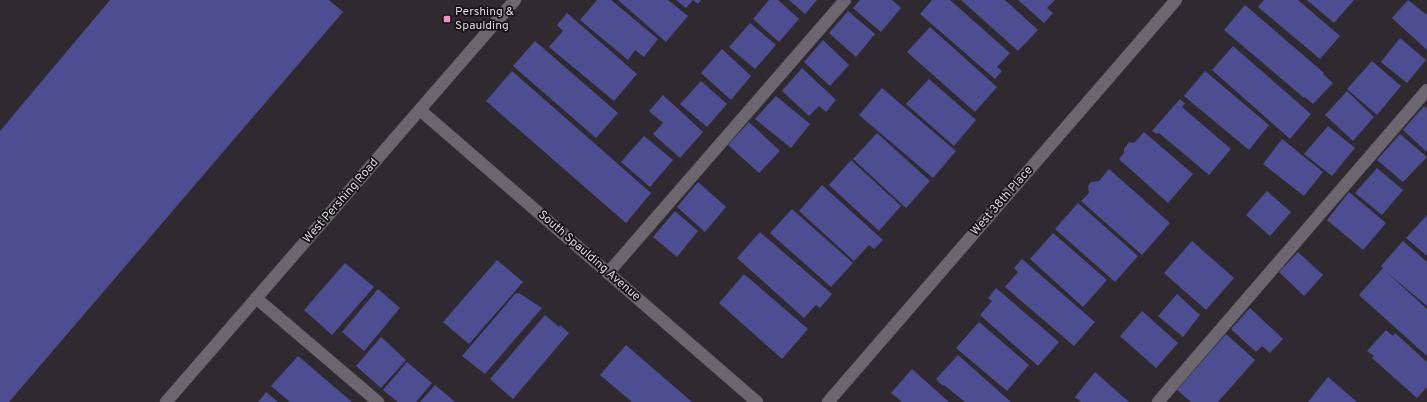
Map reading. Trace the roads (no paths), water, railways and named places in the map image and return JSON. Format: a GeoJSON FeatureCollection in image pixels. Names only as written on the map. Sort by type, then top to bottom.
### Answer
{"type":"FeatureCollection","features":[{"type":"Feature","properties":{"kind":"street","name":"West Pershing Road"},"geometry":{"type":"LineString","coordinates":[[166,402],[515,0]]}},
{"type":"Feature","properties":{"kind":"street"},"geometry":{"type":"LineString","coordinates":[[608,273],[845,0]]}},
{"type":"Feature","properties":{"kind":"street","name":"West 38th Place"},"geometry":{"type":"LineString","coordinates":[[828,402],[1176,0]]}},
{"type":"Feature","properties":{"kind":"street"},"geometry":{"type":"LineString","coordinates":[[1158,402],[1427,90]]}},
{"type":"Feature","properties":{"kind":"street","name":"South Spaulding Avenue"},"geometry":{"type":"LineString","coordinates":[[420,110],[757,402]]}},
{"type":"Feature","properties":{"kind":"street"},"geometry":{"type":"LineString","coordinates":[[256,298],[378,402]]}},
{"type":"Feature","properties":{"kind":"place","name":"Pershing & Spaulding"},"geometry":{"type":"Point","coordinates":[447,19]}}]}
